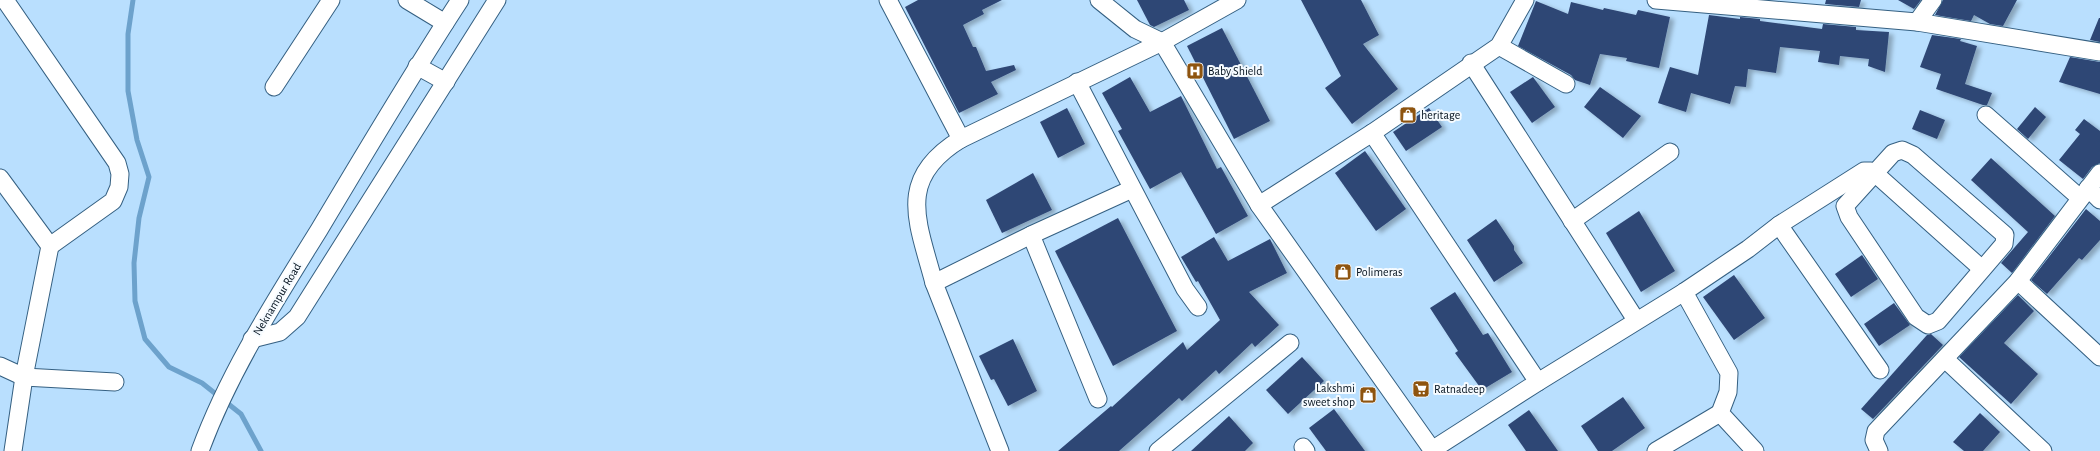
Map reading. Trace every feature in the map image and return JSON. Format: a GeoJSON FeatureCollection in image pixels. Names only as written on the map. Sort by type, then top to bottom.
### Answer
{"type":"FeatureCollection","features":[{"type":"Feature","properties":{"kind":"street"},"geometry":{"type":"LineString","coordinates":[[5,0],[117,163],[120,174],[119,187],[113,201],[50,246],[24,377],[13,451]]}},
{"type":"Feature","properties":{"kind":"street"},"geometry":{"type":"LineString","coordinates":[[274,87],[331,0]]}},
{"type":"Feature","properties":{"kind":"street"},"geometry":{"type":"LineString","coordinates":[[407,0],[445,23]]}},
{"type":"Feature","properties":{"kind":"street","name":"Neknampur Road"},"geometry":{"type":"LineString","coordinates":[[252,339],[417,66],[460,0]]}},
{"type":"Feature","properties":{"kind":"street","name":"Neknampur Road"},"geometry":{"type":"LineString","coordinates":[[252,339],[280,332],[297,317],[497,0]]}},
{"type":"Feature","properties":{"kind":"street"},"geometry":{"type":"LineString","coordinates":[[888,0],[961,139]]}},
{"type":"Feature","properties":{"kind":"street"},"geometry":{"type":"LineString","coordinates":[[1099,0],[1134,29],[1162,42],[1259,205],[1432,450],[1636,320],[1684,292],[1748,249],[1779,225],[1864,171],[1874,173],[1982,269]]}},
{"type":"Feature","properties":{"kind":"street"},"geometry":{"type":"LineString","coordinates":[[1000,451],[934,283],[917,215],[916,193],[923,175],[930,164],[946,148],[961,139],[1162,42],[1236,0]]}},
{"type":"Feature","properties":{"kind":"street"},"geometry":{"type":"LineString","coordinates":[[1259,205],[1372,133],[1499,46],[1525,0]]}},
{"type":"Feature","properties":{"kind":"street"},"geometry":{"type":"LineString","coordinates":[[1656,0],[1683,1],[1917,22],[2100,52]]}},
{"type":"Feature","properties":{"kind":"street"},"geometry":{"type":"LineString","coordinates":[[1917,22],[1933,0]]}},
{"type":"Feature","properties":{"kind":"street"},"geometry":{"type":"LineString","coordinates":[[1499,46],[1566,84]]}},
{"type":"Feature","properties":{"kind":"street"},"geometry":{"type":"LineString","coordinates":[[1471,64],[1636,320]]}},
{"type":"Feature","properties":{"kind":"street"},"geometry":{"type":"LineString","coordinates":[[417,66],[446,82]]}},
{"type":"Feature","properties":{"kind":"street"},"geometry":{"type":"LineString","coordinates":[[1077,82],[1132,189],[1186,289],[1198,307]]}},
{"type":"Feature","properties":{"kind":"street"},"geometry":{"type":"LineString","coordinates":[[1986,115],[2089,195]]}},
{"type":"Feature","properties":{"kind":"street"},"geometry":{"type":"LineString","coordinates":[[1372,133],[1538,382]]}},
{"type":"Feature","properties":{"kind":"street"},"geometry":{"type":"LineString","coordinates":[[1902,150],[1908,152],[2005,235],[2004,244],[1982,269],[1938,321],[1928,325],[1923,324],[1916,317],[1846,211],[1845,206],[1893,152],[1902,150]]}},
{"type":"Feature","properties":{"kind":"street"},"geometry":{"type":"LineString","coordinates":[[1572,221],[1670,152]]}},
{"type":"Feature","properties":{"kind":"street"},"geometry":{"type":"LineString","coordinates":[[1879,451],[1874,440],[1876,431],[2018,281],[2089,195],[2100,173]]}},
{"type":"Feature","properties":{"kind":"street"},"geometry":{"type":"LineString","coordinates":[[0,178],[50,246]]}},
{"type":"Feature","properties":{"kind":"street"},"geometry":{"type":"LineString","coordinates":[[934,283],[1031,235],[1132,189]]}},
{"type":"Feature","properties":{"kind":"street"},"geometry":{"type":"LineString","coordinates":[[1779,225],[1880,370]]}},
{"type":"Feature","properties":{"kind":"street"},"geometry":{"type":"LineString","coordinates":[[1031,235],[1098,399]]}},
{"type":"Feature","properties":{"kind":"street"},"geometry":{"type":"LineString","coordinates":[[2018,281],[2100,357]]}},
{"type":"Feature","properties":{"kind":"street"},"geometry":{"type":"LineString","coordinates":[[1656,451],[1720,413],[1728,392],[1729,373],[1684,292]]}},
{"type":"Feature","properties":{"kind":"street"},"geometry":{"type":"LineString","coordinates":[[200,451],[214,414],[252,339]]}},
{"type":"Feature","properties":{"kind":"street"},"geometry":{"type":"LineString","coordinates":[[1160,450],[1290,343]]}},
{"type":"Feature","properties":{"kind":"street"},"geometry":{"type":"LineString","coordinates":[[1945,359],[2043,451]]}},
{"type":"Feature","properties":{"kind":"street"},"geometry":{"type":"LineString","coordinates":[[0,366],[24,377],[115,382]]}},
{"type":"Feature","properties":{"kind":"street"},"geometry":{"type":"LineString","coordinates":[[1720,413],[1755,451]]}},
{"type":"Feature","properties":{"kind":"building"},"geometry":{"type":"Polygon","coordinates":[[[918,0],[1002,0],[982,10],[984,14],[963,25],[973,47],[976,47],[986,71],[1014,65],[1016,70],[991,82],[998,94],[959,113],[905,7],[918,0]]]}},
{"type":"Feature","properties":{"kind":"building"},"geometry":{"type":"Polygon","coordinates":[[[1137,0],[1184,0],[1189,10],[1154,27],[1150,25],[1137,0]]]}},
{"type":"Feature","properties":{"kind":"building"},"geometry":{"type":"Polygon","coordinates":[[[1301,0],[1361,0],[1379,35],[1363,44],[1398,89],[1352,124],[1325,88],[1341,76],[1301,0]]]}},
{"type":"Feature","properties":{"kind":"building"},"geometry":{"type":"Polygon","coordinates":[[[1826,0],[1861,0],[1859,7],[1825,4],[1826,0]]]}},
{"type":"Feature","properties":{"kind":"building"},"geometry":{"type":"Polygon","coordinates":[[[1898,0],[1921,0],[1914,9],[1898,0]]]}},
{"type":"Feature","properties":{"kind":"building"},"geometry":{"type":"Polygon","coordinates":[[[1943,0],[2017,0],[2003,26],[1990,24],[1974,15],[1971,21],[1935,15],[1943,0]]]}},
{"type":"Feature","properties":{"kind":"building"},"geometry":{"type":"Polygon","coordinates":[[[1536,1],[1568,14],[1571,2],[1603,10],[1604,8],[1636,15],[1638,10],[1670,17],[1659,68],[1626,61],[1627,58],[1600,54],[1590,85],[1575,80],[1571,75],[1518,46],[1536,1]]]}},
{"type":"Feature","properties":{"kind":"building"},"geometry":{"type":"Polygon","coordinates":[[[1709,15],[1740,19],[1740,17],[1760,19],[1760,21],[1822,29],[1823,24],[1856,27],[1856,30],[1889,32],[1885,72],[1868,66],[1869,59],[1840,56],[1839,65],[1818,62],[1820,51],[1780,47],[1776,73],[1748,69],[1746,87],[1735,86],[1730,104],[1691,93],[1686,112],[1658,103],[1670,67],[1698,75],[1709,15]]]}},
{"type":"Feature","properties":{"kind":"building"},"geometry":{"type":"Polygon","coordinates":[[[2100,18],[2100,42],[2090,40],[2100,18]]]}},
{"type":"Feature","properties":{"kind":"building"},"geometry":{"type":"Polygon","coordinates":[[[1222,28],[1270,121],[1234,139],[1187,46],[1222,28]]]}},
{"type":"Feature","properties":{"kind":"building"},"geometry":{"type":"Polygon","coordinates":[[[1932,35],[1961,39],[1960,41],[1977,46],[1965,84],[1992,93],[1987,105],[1936,89],[1941,74],[1920,67],[1932,35]]]}},
{"type":"Feature","properties":{"kind":"building"},"geometry":{"type":"Polygon","coordinates":[[[2070,57],[2100,62],[2100,94],[2059,82],[2070,57]]]}},
{"type":"Feature","properties":{"kind":"building"},"geometry":{"type":"Polygon","coordinates":[[[1130,77],[1150,112],[1181,96],[1217,169],[1221,167],[1248,216],[1216,234],[1181,172],[1150,189],[1118,131],[1122,129],[1102,93],[1130,77]]]}},
{"type":"Feature","properties":{"kind":"building"},"geometry":{"type":"Polygon","coordinates":[[[1533,77],[1555,107],[1532,123],[1510,92],[1533,77]]]}},
{"type":"Feature","properties":{"kind":"building"},"geometry":{"type":"Polygon","coordinates":[[[1600,87],[1641,116],[1623,138],[1584,107],[1600,87]]]}},
{"type":"Feature","properties":{"kind":"building"},"geometry":{"type":"Polygon","coordinates":[[[2035,107],[2046,117],[2028,139],[2017,129],[2035,107]]]}},
{"type":"Feature","properties":{"kind":"building"},"geometry":{"type":"Polygon","coordinates":[[[1067,108],[1085,144],[1058,158],[1040,122],[1067,108]]]}},
{"type":"Feature","properties":{"kind":"building"},"geometry":{"type":"Polygon","coordinates":[[[1429,108],[1442,127],[1406,151],[1393,132],[1429,108]]]}},
{"type":"Feature","properties":{"kind":"building"},"geometry":{"type":"Polygon","coordinates":[[[1920,110],[1945,120],[1937,139],[1912,129],[1920,110]]]}},
{"type":"Feature","properties":{"kind":"building"},"geometry":{"type":"Polygon","coordinates":[[[2084,119],[2100,131],[2100,163],[2092,167],[2083,179],[2059,160],[2080,134],[2075,130],[2084,119]]]}},
{"type":"Feature","properties":{"kind":"building"},"geometry":{"type":"Polygon","coordinates":[[[1365,151],[1406,209],[1376,231],[1335,173],[1365,151]]]}},
{"type":"Feature","properties":{"kind":"building"},"geometry":{"type":"Polygon","coordinates":[[[1991,158],[2055,216],[2012,273],[2001,263],[2028,232],[1971,180],[1991,158]]]}},
{"type":"Feature","properties":{"kind":"building"},"geometry":{"type":"Polygon","coordinates":[[[1033,173],[1052,210],[1002,233],[986,200],[1033,173]]]}},
{"type":"Feature","properties":{"kind":"building"},"geometry":{"type":"Polygon","coordinates":[[[2086,209],[2100,221],[2100,240],[2082,260],[2079,258],[2047,294],[2031,280],[2086,209]]]}},
{"type":"Feature","properties":{"kind":"building"},"geometry":{"type":"Polygon","coordinates":[[[1639,211],[1675,271],[1641,292],[1606,233],[1639,211]]]}},
{"type":"Feature","properties":{"kind":"building"},"geometry":{"type":"Polygon","coordinates":[[[1118,218],[1177,331],[1113,366],[1055,251],[1118,218]]]}},
{"type":"Feature","properties":{"kind":"building"},"geometry":{"type":"Polygon","coordinates":[[[1496,219],[1514,246],[1514,250],[1523,263],[1494,282],[1467,240],[1496,219]]]}},
{"type":"Feature","properties":{"kind":"building"},"geometry":{"type":"Polygon","coordinates":[[[1214,237],[1228,261],[1270,239],[1287,273],[1249,292],[1279,325],[1255,347],[1252,343],[1219,374],[1216,370],[1182,401],[1179,398],[1119,451],[1058,451],[1111,406],[1112,407],[1183,342],[1187,350],[1220,320],[1198,281],[1196,282],[1181,257],[1214,237]]]}},
{"type":"Feature","properties":{"kind":"building"},"geometry":{"type":"Polygon","coordinates":[[[1862,255],[1878,279],[1851,297],[1835,274],[1862,255]]]}},
{"type":"Feature","properties":{"kind":"building"},"geometry":{"type":"Polygon","coordinates":[[[1734,275],[1765,318],[1734,340],[1703,297],[1734,275]]]}},
{"type":"Feature","properties":{"kind":"building"},"geometry":{"type":"Polygon","coordinates":[[[1455,292],[1483,335],[1488,333],[1512,372],[1482,390],[1455,353],[1458,351],[1430,308],[1455,292]]]}},
{"type":"Feature","properties":{"kind":"building"},"geometry":{"type":"Polygon","coordinates":[[[2018,295],[2034,311],[2004,343],[2038,374],[2011,404],[1959,357],[2018,295]]]}},
{"type":"Feature","properties":{"kind":"building"},"geometry":{"type":"Polygon","coordinates":[[[1894,303],[1910,325],[1879,346],[1864,324],[1894,303]]]}},
{"type":"Feature","properties":{"kind":"building"},"geometry":{"type":"Polygon","coordinates":[[[1931,334],[1943,345],[1873,419],[1861,409],[1927,335],[1931,334]]]}},
{"type":"Feature","properties":{"kind":"building"},"geometry":{"type":"Polygon","coordinates":[[[1013,339],[1037,391],[1008,406],[994,379],[991,380],[979,356],[1013,339]]]}},
{"type":"Feature","properties":{"kind":"building"},"geometry":{"type":"Polygon","coordinates":[[[1302,357],[1324,381],[1288,414],[1266,390],[1302,357]]]}},
{"type":"Feature","properties":{"kind":"building"},"geometry":{"type":"Polygon","coordinates":[[[1623,397],[1645,428],[1612,451],[1598,451],[1581,426],[1623,397]]]}},
{"type":"Feature","properties":{"kind":"building"},"geometry":{"type":"Polygon","coordinates":[[[1334,409],[1365,451],[1326,451],[1309,428],[1334,409]]]}},
{"type":"Feature","properties":{"kind":"building"},"geometry":{"type":"Polygon","coordinates":[[[1529,410],[1558,451],[1526,451],[1508,425],[1529,410]]]}},
{"type":"Feature","properties":{"kind":"building"},"geometry":{"type":"Polygon","coordinates":[[[1980,413],[2000,432],[1983,451],[1964,451],[1953,442],[1980,413]]]}},
{"type":"Feature","properties":{"kind":"building"},"geometry":{"type":"Polygon","coordinates":[[[1229,416],[1253,443],[1245,451],[1191,451],[1229,416]]]}},
{"type":"Feature","properties":{"kind":"waterway"},"geometry":{"type":"LineString","coordinates":[[133,0],[128,34],[128,91],[137,140],[149,177],[139,218],[134,263],[135,301],[145,339],[169,367],[202,383],[241,414],[261,451]]}},
{"type":"Feature","properties":{"kind":"place","name":"Baby Shield"},"geometry":{"type":"Point","coordinates":[1195,71]}},
{"type":"Feature","properties":{"kind":"place","name":"heritage"},"geometry":{"type":"Point","coordinates":[1408,115]}},
{"type":"Feature","properties":{"kind":"place","name":"Polimeras"},"geometry":{"type":"Point","coordinates":[1343,272]}},
{"type":"Feature","properties":{"kind":"place","name":"Ratnadeep"},"geometry":{"type":"Point","coordinates":[1421,389]}},
{"type":"Feature","properties":{"kind":"place","name":"Lakshmi sweet shop"},"geometry":{"type":"Point","coordinates":[1368,395]}}]}
